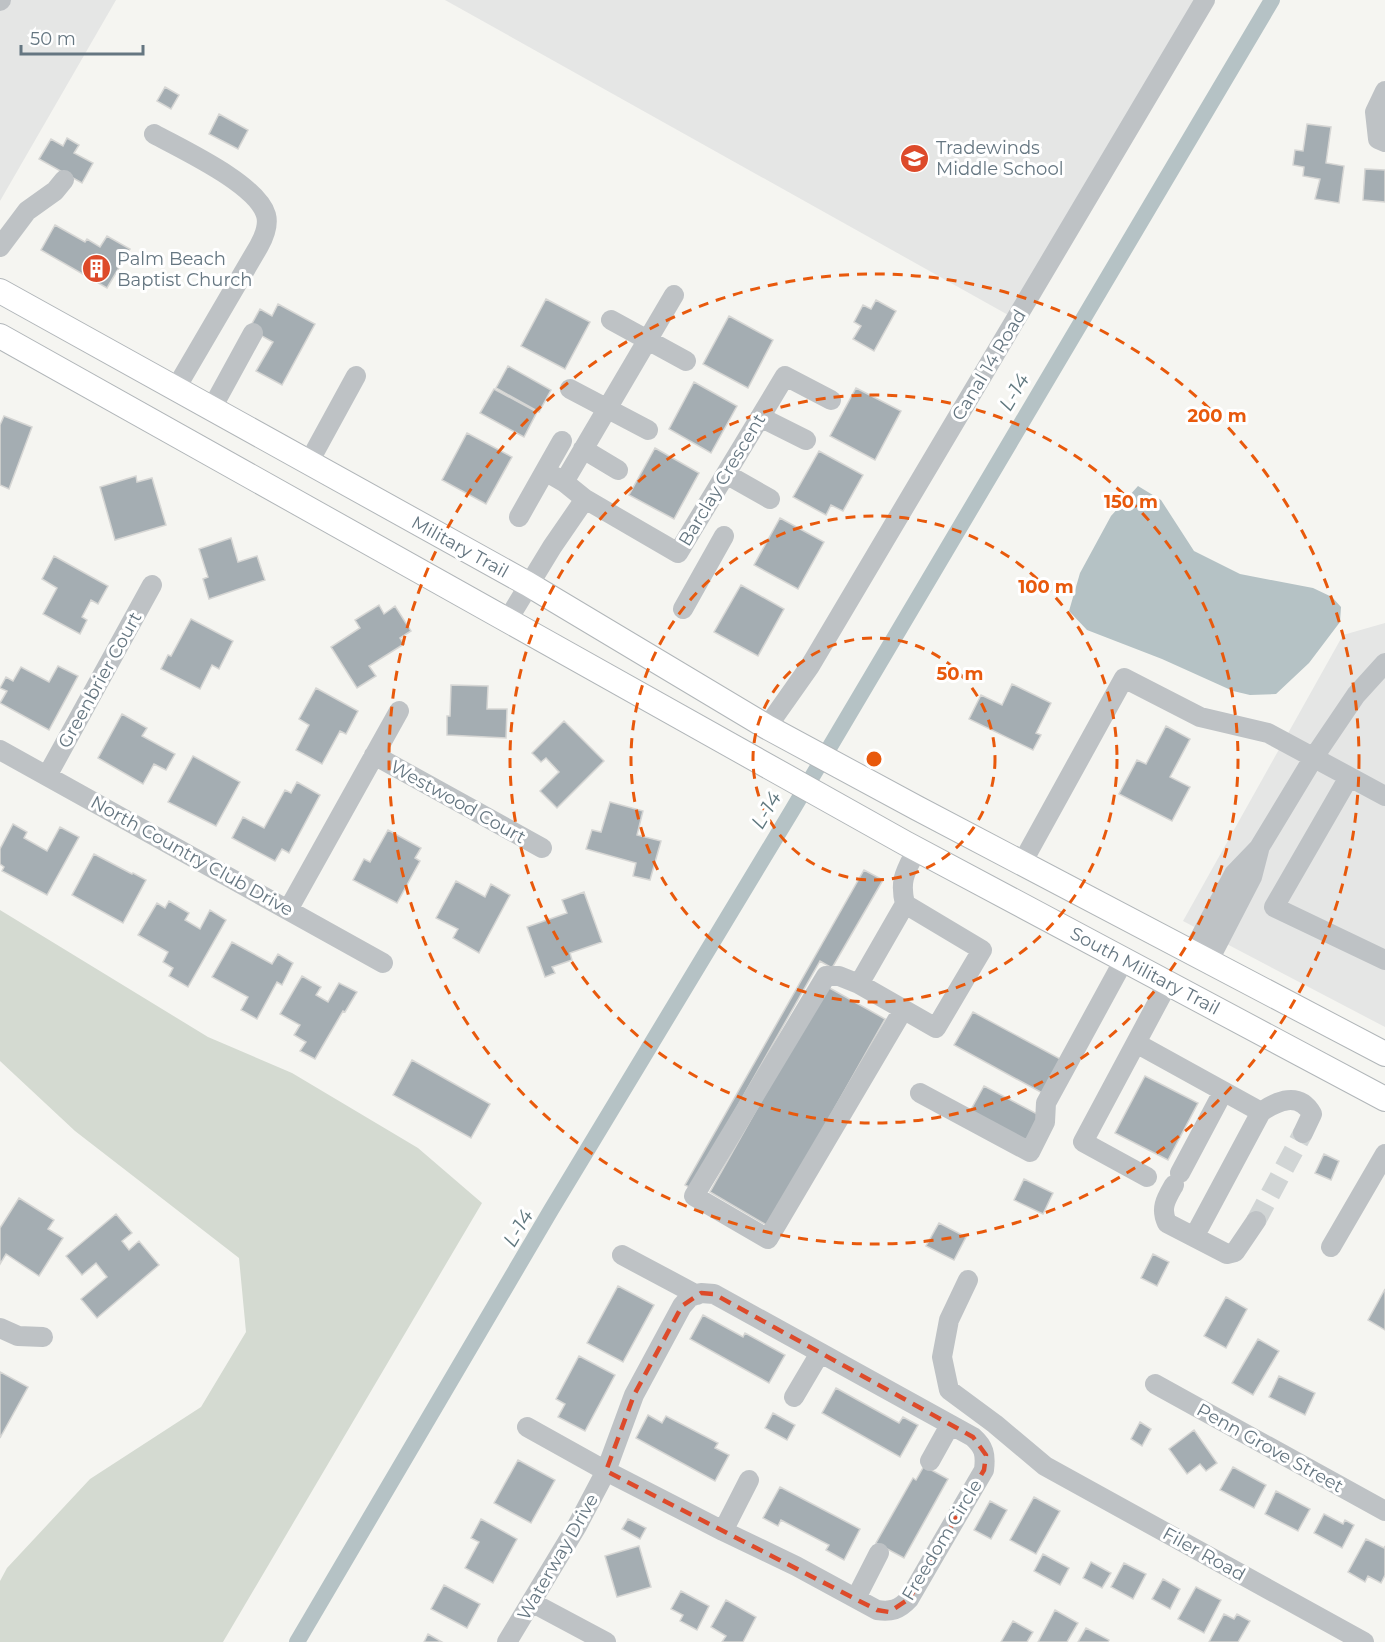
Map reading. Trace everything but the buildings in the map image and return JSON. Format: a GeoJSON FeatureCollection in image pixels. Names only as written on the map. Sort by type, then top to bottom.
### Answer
{"type":"FeatureCollection","features":[{"type":"Feature","properties":{"kind":"main road","name":"Military Trail"},"geometry":{"type":"LineString","coordinates":[[0,291],[528,584],[767,727],[917,808]]}},
{"type":"Feature","properties":{"kind":"main road"},"geometry":{"type":"LineString","coordinates":[[0,336],[911,846]]}},
{"type":"Feature","properties":{"kind":"main road","name":"South Military Trail"},"geometry":{"type":"LineString","coordinates":[[917,808],[1385,1054]]}},
{"type":"Feature","properties":{"kind":"main road","name":"South Military Trail"},"geometry":{"type":"LineString","coordinates":[[911,846],[1385,1099]]}},
{"type":"Feature","properties":{"kind":"main road"},"geometry":{"type":"LineString","coordinates":[[1131,963],[1200,957]]}},
{"type":"Feature","properties":{"kind":"main road"},"geometry":{"type":"LineString","coordinates":[[1205,1002],[1215,994],[1226,991],[1235,993],[1330,1044],[1385,1061]]}},
{"type":"Feature","properties":{"kind":"street","name":"Canal 14 Road"},"geometry":{"type":"LineString","coordinates":[[767,727],[810,666],[1205,0]]}},
{"type":"Feature","properties":{"kind":"street"},"geometry":{"type":"LineString","coordinates":[[1385,91],[1375,112],[1378,139],[1385,142]]}},
{"type":"Feature","properties":{"kind":"street"},"geometry":{"type":"LineString","coordinates":[[154,134],[247,189],[261,203],[267,217],[265,234],[259,246],[176,388]]}},
{"type":"Feature","properties":{"kind":"street"},"geometry":{"type":"LineString","coordinates":[[0,247],[27,212],[55,191],[64,180]]}},
{"type":"Feature","properties":{"kind":"street"},"geometry":{"type":"LineString","coordinates":[[564,482],[674,295]]}},
{"type":"Feature","properties":{"kind":"street"},"geometry":{"type":"LineString","coordinates":[[611,320],[686,362]]}},
{"type":"Feature","properties":{"kind":"street"},"geometry":{"type":"LineString","coordinates":[[212,408],[252,333]]}},
{"type":"Feature","properties":{"kind":"street"},"geometry":{"type":"LineString","coordinates":[[309,462],[356,376]]}},
{"type":"Feature","properties":{"kind":"street","name":"Barclay Crescent"},"geometry":{"type":"LineString","coordinates":[[545,471],[564,482],[585,499],[678,553],[785,376],[831,400]]}},
{"type":"Feature","properties":{"kind":"street"},"geometry":{"type":"LineString","coordinates":[[570,389],[648,430]]}},
{"type":"Feature","properties":{"kind":"street"},"geometry":{"type":"LineString","coordinates":[[760,417],[806,440]]}},
{"type":"Feature","properties":{"kind":"street"},"geometry":{"type":"LineString","coordinates":[[519,517],[562,441]]}},
{"type":"Feature","properties":{"kind":"street"},"geometry":{"type":"LineString","coordinates":[[583,449],[618,470]]}},
{"type":"Feature","properties":{"kind":"street"},"geometry":{"type":"LineString","coordinates":[[726,474],[770,499]]}},
{"type":"Feature","properties":{"kind":"street"},"geometry":{"type":"LineString","coordinates":[[507,621],[528,584],[585,499]]}},
{"type":"Feature","properties":{"kind":"street"},"geometry":{"type":"LineString","coordinates":[[683,609],[724,536]]}},
{"type":"Feature","properties":{"kind":"street"},"geometry":{"type":"LineString","coordinates":[[678,553],[706,568]]}},
{"type":"Feature","properties":{"kind":"street","name":"Greenbrier Court"},"geometry":{"type":"LineString","coordinates":[[46,776],[152,585]]}},
{"type":"Feature","properties":{"kind":"street"},"geometry":{"type":"LineString","coordinates":[[1200,957],[1234,874],[1259,848],[1314,757],[1356,694],[1385,663]]}},
{"type":"Feature","properties":{"kind":"street"},"geometry":{"type":"LineString","coordinates":[[1022,863],[1124,678],[1200,717],[1268,733],[1385,796]]}},
{"type":"Feature","properties":{"kind":"street","name":"Westwood Court"},"geometry":{"type":"LineString","coordinates":[[288,910],[399,711]]}},
{"type":"Feature","properties":{"kind":"street","name":"North Country Club Drive"},"geometry":{"type":"LineString","coordinates":[[0,750],[383,963]]}},
{"type":"Feature","properties":{"kind":"street","name":"Westwood Court"},"geometry":{"type":"LineString","coordinates":[[375,755],[542,848]]}},
{"type":"Feature","properties":{"kind":"street"},"geometry":{"type":"LineString","coordinates":[[1349,777],[1274,907],[1385,960]]}},
{"type":"Feature","properties":{"kind":"street"},"geometry":{"type":"LineString","coordinates":[[903,1010],[768,1239],[694,1196],[826,976],[839,976],[859,984],[936,1028],[982,950],[905,904],[901,889],[911,846]]}},
{"type":"Feature","properties":{"kind":"street"},"geometry":{"type":"LineString","coordinates":[[859,984],[905,904]]}},
{"type":"Feature","properties":{"kind":"street"},"geometry":{"type":"LineString","coordinates":[[920,1093],[1030,1152],[1046,1122],[1046,1102],[1131,963]]}},
{"type":"Feature","properties":{"kind":"street"},"geometry":{"type":"LineString","coordinates":[[1147,1177],[1083,1142],[1168,983]]}},
{"type":"Feature","properties":{"kind":"street"},"geometry":{"type":"LineString","coordinates":[[1136,1043],[1261,1112]]}},
{"type":"Feature","properties":{"kind":"street"},"geometry":{"type":"LineString","coordinates":[[1224,1092],[1163,1206],[1163,1215],[1167,1224],[1227,1254],[1235,1252],[1256,1221]]}},
{"type":"Feature","properties":{"kind":"street"},"geometry":{"type":"LineString","coordinates":[[1194,1237],[1261,1112],[1283,1100],[1300,1103],[1312,1114],[1303,1133]]}},
{"type":"Feature","properties":{"kind":"street"},"geometry":{"type":"LineString","coordinates":[[1331,1247],[1385,1154]]}},
{"type":"Feature","properties":{"kind":"street","name":"Freedom Circle"},"geometry":{"type":"LineString","coordinates":[[527,1427],[606,1471],[796,1566],[877,1610],[889,1612],[901,1607],[909,1599],[984,1470],[986,1455],[981,1445],[973,1437],[714,1294],[697,1295],[622,1255]]}},
{"type":"Feature","properties":{"kind":"street","name":"Filer Road"},"geometry":{"type":"LineString","coordinates":[[968,1280],[949,1320],[942,1357],[949,1390],[995,1424],[1045,1466],[1364,1642]]}},
{"type":"Feature","properties":{"kind":"street"},"geometry":{"type":"LineString","coordinates":[[606,1471],[634,1395],[682,1306],[690,1297],[697,1295]]}},
{"type":"Feature","properties":{"kind":"street"},"geometry":{"type":"LineString","coordinates":[[0,1328],[18,1336],[43,1337]]}},
{"type":"Feature","properties":{"kind":"street"},"geometry":{"type":"LineString","coordinates":[[794,1397],[820,1353]]}},
{"type":"Feature","properties":{"kind":"street","name":"Penn Grove Street"},"geometry":{"type":"LineString","coordinates":[[1155,1384],[1385,1511]]}},
{"type":"Feature","properties":{"kind":"street"},"geometry":{"type":"LineString","coordinates":[[930,1461],[950,1425]]}},
{"type":"Feature","properties":{"kind":"street","name":"Waterway Drive"},"geometry":{"type":"LineString","coordinates":[[507,1642],[577,1526],[606,1471]]}},
{"type":"Feature","properties":{"kind":"street"},"geometry":{"type":"LineString","coordinates":[[723,1531],[749,1480]]}},
{"type":"Feature","properties":{"kind":"street"},"geometry":{"type":"LineString","coordinates":[[855,1598],[879,1553]]}},
{"type":"Feature","properties":{"kind":"street"},"geometry":{"type":"LineString","coordinates":[[531,1602],[606,1642]]}},
{"type":"Feature","properties":{"kind":"highlighted area"},"geometry":{"type":"Polygon","coordinates":[[[701,1293],[714,1294],[973,1437],[986,1455],[984,1470],[909,1599],[889,1612],[877,1610],[606,1471],[634,1395],[682,1306],[701,1293]]]}},
{"type":"Feature","properties":{"kind":"shaded area"},"geometry":{"type":"Polygon","coordinates":[[[0,0],[116,0],[0,201],[0,0]]]}},
{"type":"Feature","properties":{"kind":"shaded area","name":"Tradewinds Middle School"},"geometry":{"type":"Polygon","coordinates":[[[445,0],[1196,0],[1010,316],[445,0]]]}},
{"type":"Feature","properties":{"kind":"shaded area"},"geometry":{"type":"Polygon","coordinates":[[[1138,486],[1161,500],[1194,551],[1240,574],[1313,588],[1332,597],[1341,607],[1340,622],[1309,663],[1276,694],[1250,695],[1233,691],[1162,659],[1087,630],[1069,611],[1080,573],[1111,516],[1138,486]]]}},
{"type":"Feature","properties":{"kind":"shaded area"},"geometry":{"type":"Polygon","coordinates":[[[1385,623],[1385,1027],[1183,921],[1343,635],[1385,623]]]}},
{"type":"Feature","properties":{"kind":"shaded area"},"geometry":{"type":"Polygon","coordinates":[[[0,910],[208,1037],[292,1073],[418,1148],[482,1203],[223,1642],[0,1642],[0,1581],[7,1568],[90,1479],[201,1407],[246,1332],[239,1258],[75,1131],[0,1061],[0,910]]]}},
{"type":"Feature","properties":{"kind":"waterway","name":"L-14"},"geometry":{"type":"LineString","coordinates":[[297,1642],[551,1210],[793,809],[1272,0]]}},
{"type":"Feature","properties":{"kind":"tunnel"},"geometry":{"type":"LineString","coordinates":[[1256,1221],[1303,1133]]}},
{"type":"Feature","properties":{"kind":"place","name":"Tradewinds Middle School"},"geometry":{"type":"Point","coordinates":[915,158]}},
{"type":"Feature","properties":{"kind":"place","name":"Palm Beach Baptist Church"},"geometry":{"type":"Point","coordinates":[96,269]}}]}
